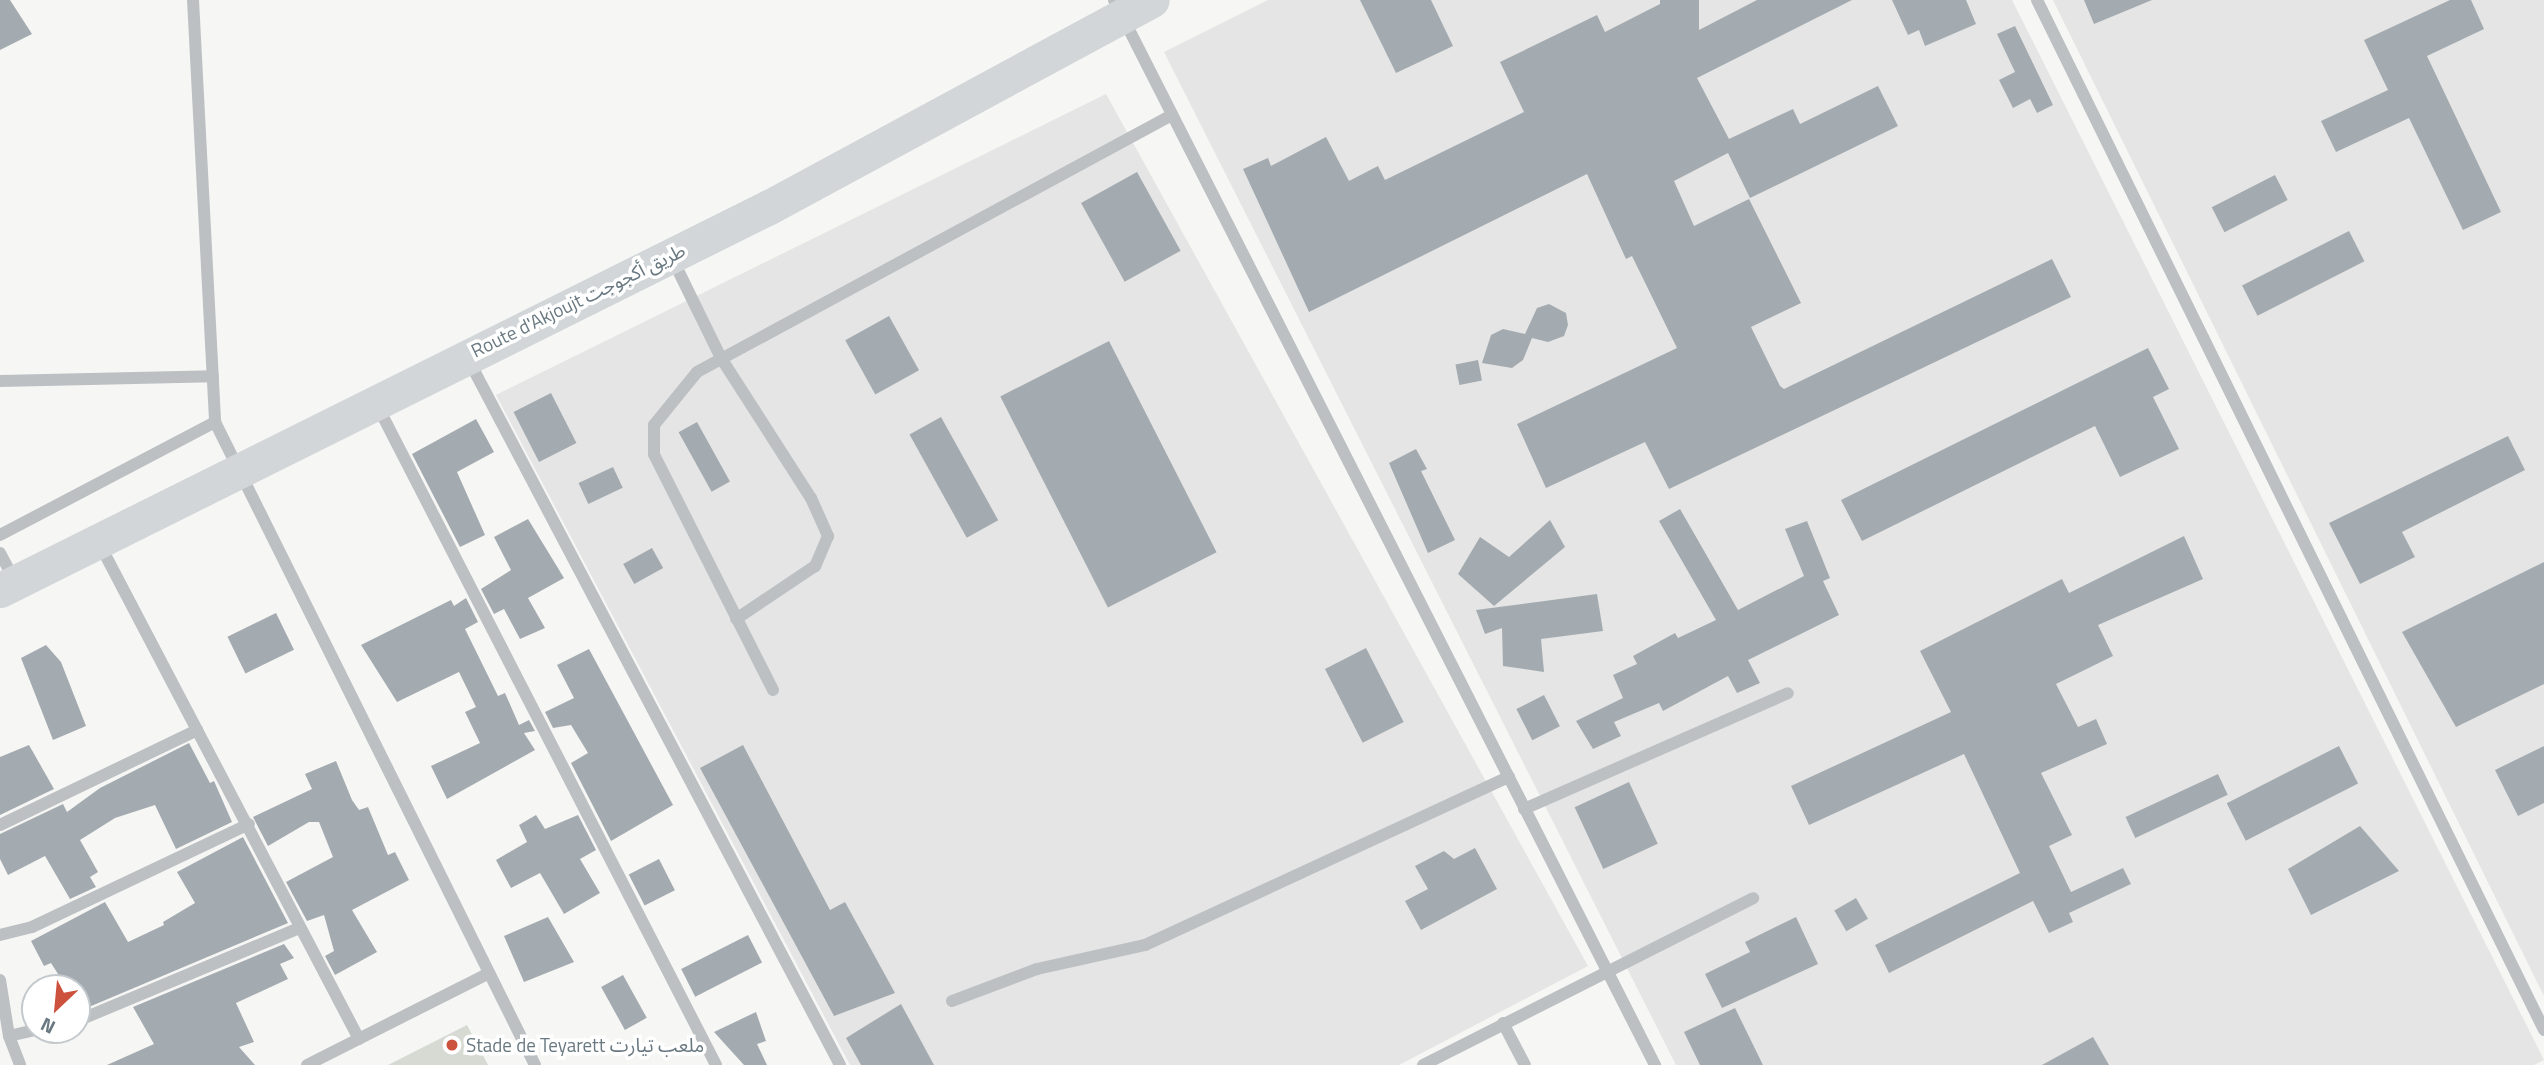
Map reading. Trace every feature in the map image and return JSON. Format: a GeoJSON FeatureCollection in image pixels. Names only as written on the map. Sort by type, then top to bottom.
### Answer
{"type":"FeatureCollection","features":[{"type":"Feature","properties":{"kind":"highway","name":"Route d'Akjoujt طريق أكجوجت"},"geometry":{"type":"LineString","coordinates":[[5,575],[97,541],[466,355],[769,207],[1129,5]]}},
{"type":"Feature","properties":{"kind":"street"},"geometry":{"type":"LineString","coordinates":[[193,0],[215,422],[237,471],[535,1065]]}},
{"type":"Feature","properties":{"kind":"street"},"geometry":{"type":"LineString","coordinates":[[2037,0],[2544,1030]]}},
{"type":"Feature","properties":{"kind":"street"},"geometry":{"type":"LineString","coordinates":[[1129,5],[1172,115],[1655,1065]]}},
{"type":"Feature","properties":{"kind":"street"},"geometry":{"type":"LineString","coordinates":[[773,690],[736,619],[651,440],[654,425],[697,372],[1172,115]]}},
{"type":"Feature","properties":{"kind":"street"},"geometry":{"type":"LineString","coordinates":[[670,254],[721,358],[811,498],[828,536],[815,566],[736,619]]}},
{"type":"Feature","properties":{"kind":"street"},"geometry":{"type":"LineString","coordinates":[[466,355],[840,1065]]}},
{"type":"Feature","properties":{"kind":"street"},"geometry":{"type":"LineString","coordinates":[[0,381],[213,376]]}},
{"type":"Feature","properties":{"kind":"street"},"geometry":{"type":"LineString","coordinates":[[375,401],[716,1065]]}},
{"type":"Feature","properties":{"kind":"street"},"geometry":{"type":"LineString","coordinates":[[0,535],[215,422]]}},
{"type":"Feature","properties":{"kind":"street"},"geometry":{"type":"LineString","coordinates":[[97,541],[248,824],[297,929],[359,1039]]}},
{"type":"Feature","properties":{"kind":"street"},"geometry":{"type":"LineString","coordinates":[[1524,808],[1788,693]]}},
{"type":"Feature","properties":{"kind":"street"},"geometry":{"type":"LineString","coordinates":[[0,825],[197,730]]}},
{"type":"Feature","properties":{"kind":"street"},"geometry":{"type":"LineString","coordinates":[[952,1001],[1037,969],[1145,946],[1509,777]]}},
{"type":"Feature","properties":{"kind":"street"},"geometry":{"type":"LineString","coordinates":[[0,935],[32,928],[248,824]]}},
{"type":"Feature","properties":{"kind":"street"},"geometry":{"type":"LineString","coordinates":[[1423,1065],[1606,970],[1754,898]]}},
{"type":"Feature","properties":{"kind":"street"},"geometry":{"type":"LineString","coordinates":[[91,1015],[297,929]]}},
{"type":"Feature","properties":{"kind":"street"},"geometry":{"type":"LineString","coordinates":[[307,1065],[489,973]]}},
{"type":"Feature","properties":{"kind":"street"},"geometry":{"type":"LineString","coordinates":[[0,980],[9,1036],[20,1065]]}},
{"type":"Feature","properties":{"kind":"street"},"geometry":{"type":"LineString","coordinates":[[1503,1023],[1525,1065]]}},
{"type":"Feature","properties":{"kind":"street"},"geometry":{"type":"LineString","coordinates":[[9,1036],[21,1033]]}},
{"type":"Feature","properties":{"kind":"shaded area"},"geometry":{"type":"Polygon","coordinates":[[[1268,0],[2012,0],[2544,1060],[2534,1065],[1676,1065],[1164,52],[1268,0]]]}},
{"type":"Feature","properties":{"kind":"shaded area"},"geometry":{"type":"Polygon","coordinates":[[[2053,0],[2544,0],[2544,996],[2053,0]]]}},
{"type":"Feature","properties":{"kind":"shaded area"},"geometry":{"type":"Polygon","coordinates":[[[1106,94],[1588,966],[1399,1065],[850,1065],[496,395],[1106,94]]]}},
{"type":"Feature","properties":{"kind":"shaded area","name":"Stade de Teyarett ملعب تيارت"},"geometry":{"type":"Polygon","coordinates":[[[467,1025],[488,1065],[388,1065],[467,1025]]]}},
{"type":"Feature","properties":{"kind":"building"},"geometry":{"type":"Polygon","coordinates":[[[0,0],[10,0],[32,34],[0,50],[0,0]]]}},
{"type":"Feature","properties":{"kind":"building"},"geometry":{"type":"Polygon","coordinates":[[[1360,0],[1431,0],[1453,46],[1396,73],[1360,0]]]}},
{"type":"Feature","properties":{"kind":"building"},"geometry":{"type":"Polygon","coordinates":[[[1660,0],[1699,0],[1699,30],[1757,0],[1852,0],[1697,78],[1729,139],[1793,109],[1800,124],[1878,86],[1898,126],[1750,198],[1728,153],[1674,181],[1694,226],[1749,199],[1801,303],[1751,327],[1780,386],[1784,389],[2052,259],[2071,297],[1669,489],[1645,442],[1546,488],[1517,424],[1677,348],[1632,256],[1626,259],[1587,174],[1309,312],[1243,169],[1268,158],[1271,166],[1326,137],[1349,181],[1378,166],[1385,180],[1524,112],[1500,62],[1597,15],[1605,32],[1660,4],[1660,0]]]}},
{"type":"Feature","properties":{"kind":"building"},"geometry":{"type":"Polygon","coordinates":[[[1892,0],[1966,0],[1976,24],[1925,46],[1919,30],[1908,35],[1892,0]]]}},
{"type":"Feature","properties":{"kind":"building"},"geometry":{"type":"Polygon","coordinates":[[[2084,0],[2152,0],[2094,24],[2084,0]]]}},
{"type":"Feature","properties":{"kind":"building"},"geometry":{"type":"Polygon","coordinates":[[[2450,0],[2471,0],[2484,29],[2427,56],[2501,212],[2463,230],[2409,118],[2336,152],[2321,121],[2388,90],[2364,40],[2450,0]]]}},
{"type":"Feature","properties":{"kind":"building"},"geometry":{"type":"Polygon","coordinates":[[[2015,26],[2053,105],[2037,113],[2030,99],[2013,108],[1999,80],[2015,72],[1997,34],[2015,26]]]}},
{"type":"Feature","properties":{"kind":"building"},"geometry":{"type":"Polygon","coordinates":[[[1137,172],[1181,251],[1125,282],[1081,203],[1137,172]]]}},
{"type":"Feature","properties":{"kind":"building"},"geometry":{"type":"Polygon","coordinates":[[[2275,175],[2288,200],[2224,232],[2212,207],[2275,175]]]}},
{"type":"Feature","properties":{"kind":"building"},"geometry":{"type":"Polygon","coordinates":[[[2349,231],[2364,261],[2258,316],[2242,285],[2349,231]]]}},
{"type":"Feature","properties":{"kind":"building"},"geometry":{"type":"Polygon","coordinates":[[[1549,304],[1566,313],[1568,325],[1564,336],[1548,342],[1532,338],[1523,360],[1512,368],[1482,363],[1491,335],[1503,329],[1525,334],[1537,308],[1549,304]]]}},
{"type":"Feature","properties":{"kind":"building"},"geometry":{"type":"Polygon","coordinates":[[[889,316],[919,370],[875,394],[845,340],[889,316]]]}},
{"type":"Feature","properties":{"kind":"building"},"geometry":{"type":"Polygon","coordinates":[[[1109,341],[1217,552],[1108,608],[1000,396],[1109,341]]]}},
{"type":"Feature","properties":{"kind":"building"},"geometry":{"type":"Polygon","coordinates":[[[2148,348],[2169,389],[2153,397],[2179,449],[2120,477],[2095,426],[1862,541],[1841,500],[2148,348]]]}},
{"type":"Feature","properties":{"kind":"building"},"geometry":{"type":"Polygon","coordinates":[[[1478,360],[1482,381],[1459,385],[1455,364],[1478,360]]]}},
{"type":"Feature","properties":{"kind":"building"},"geometry":{"type":"Polygon","coordinates":[[[551,393],[576,443],[539,462],[514,412],[551,393]]]}},
{"type":"Feature","properties":{"kind":"building"},"geometry":{"type":"Polygon","coordinates":[[[941,417],[998,520],[967,538],[910,434],[941,417]]]}},
{"type":"Feature","properties":{"kind":"building"},"geometry":{"type":"Polygon","coordinates":[[[476,419],[494,452],[457,472],[485,535],[460,547],[412,454],[476,419]]]}},
{"type":"Feature","properties":{"kind":"building"},"geometry":{"type":"Polygon","coordinates":[[[697,422],[730,481],[712,492],[679,432],[697,422]]]}},
{"type":"Feature","properties":{"kind":"building"},"geometry":{"type":"Polygon","coordinates":[[[2508,436],[2525,470],[2402,532],[2415,557],[2360,584],[2329,523],[2508,436]]]}},
{"type":"Feature","properties":{"kind":"building"},"geometry":{"type":"Polygon","coordinates":[[[1416,449],[1427,469],[1421,471],[1455,540],[1428,553],[1389,463],[1416,449]]]}},
{"type":"Feature","properties":{"kind":"building"},"geometry":{"type":"Polygon","coordinates":[[[613,467],[623,488],[588,504],[579,483],[613,467]]]}},
{"type":"Feature","properties":{"kind":"building"},"geometry":{"type":"Polygon","coordinates":[[[1680,509],[1738,610],[1804,576],[1785,529],[1807,521],[1830,578],[1823,581],[1839,615],[1748,660],[1760,683],[1737,693],[1728,676],[1663,711],[1659,703],[1614,722],[1621,736],[1593,749],[1576,721],[1623,698],[1613,675],[1637,664],[1633,656],[1675,633],[1678,638],[1716,620],[1659,521],[1680,509]]]}},
{"type":"Feature","properties":{"kind":"building"},"geometry":{"type":"Polygon","coordinates":[[[528,519],[564,578],[528,598],[545,628],[520,639],[504,609],[494,614],[481,589],[511,570],[494,537],[528,519]]]}},
{"type":"Feature","properties":{"kind":"building"},"geometry":{"type":"Polygon","coordinates":[[[1550,520],[1565,547],[1494,606],[1458,574],[1480,537],[1509,557],[1550,520]]]}},
{"type":"Feature","properties":{"kind":"building"},"geometry":{"type":"Polygon","coordinates":[[[2184,536],[2203,579],[2098,625],[2113,656],[2056,684],[2078,727],[2096,719],[2107,744],[2041,773],[2072,835],[2049,846],[2071,892],[2123,868],[2131,884],[2069,913],[2073,922],[2049,933],[2033,901],[1889,973],[1875,945],[2020,873],[1964,754],[1809,825],[1791,786],[1951,712],[1920,651],[2062,579],[2069,593],[2184,536]]]}},
{"type":"Feature","properties":{"kind":"building"},"geometry":{"type":"Polygon","coordinates":[[[652,548],[663,568],[634,584],[623,564],[652,548]]]}},
{"type":"Feature","properties":{"kind":"building"},"geometry":{"type":"Polygon","coordinates":[[[2544,562],[2544,684],[2456,727],[2402,632],[2544,562]]]}},
{"type":"Feature","properties":{"kind":"building"},"geometry":{"type":"Polygon","coordinates":[[[1597,594],[1603,631],[1541,639],[1544,672],[1503,666],[1502,628],[1485,634],[1476,610],[1597,594]]]}},
{"type":"Feature","properties":{"kind":"building"},"geometry":{"type":"Polygon","coordinates":[[[466,598],[478,622],[465,629],[498,696],[505,693],[519,725],[529,720],[535,731],[524,733],[535,750],[447,799],[431,766],[480,743],[465,712],[476,707],[459,672],[397,702],[361,645],[451,600],[454,606],[466,598]]]}},
{"type":"Feature","properties":{"kind":"building"},"geometry":{"type":"Polygon","coordinates":[[[276,613],[294,650],[245,674],[227,637],[276,613]]]}},
{"type":"Feature","properties":{"kind":"building"},"geometry":{"type":"Polygon","coordinates":[[[46,645],[61,662],[86,726],[53,740],[21,658],[46,645]]]}},
{"type":"Feature","properties":{"kind":"building"},"geometry":{"type":"Polygon","coordinates":[[[1366,648],[1404,722],[1363,743],[1325,669],[1366,648]]]}},
{"type":"Feature","properties":{"kind":"building"},"geometry":{"type":"Polygon","coordinates":[[[589,649],[673,805],[611,841],[571,763],[588,753],[571,725],[553,728],[545,712],[574,698],[557,665],[589,649]]]}},
{"type":"Feature","properties":{"kind":"building"},"geometry":{"type":"Polygon","coordinates":[[[1544,695],[1560,726],[1532,740],[1516,709],[1544,695]]]}},
{"type":"Feature","properties":{"kind":"building"},"geometry":{"type":"Polygon","coordinates":[[[189,743],[210,783],[214,781],[232,822],[176,849],[155,805],[115,818],[80,840],[98,872],[90,877],[96,887],[70,899],[45,856],[8,875],[0,859],[0,834],[63,804],[67,812],[100,788],[189,743]]]}},
{"type":"Feature","properties":{"kind":"building"},"geometry":{"type":"Polygon","coordinates":[[[29,745],[54,789],[0,815],[0,757],[29,745]]]}},
{"type":"Feature","properties":{"kind":"building"},"geometry":{"type":"Polygon","coordinates":[[[743,745],[830,910],[845,902],[895,993],[834,1016],[700,768],[743,745]]]}},
{"type":"Feature","properties":{"kind":"building"},"geometry":{"type":"Polygon","coordinates":[[[2339,746],[2358,783],[2246,841],[2227,803],[2339,746]]]}},
{"type":"Feature","properties":{"kind":"building"},"geometry":{"type":"Polygon","coordinates":[[[2544,746],[2544,803],[2518,816],[2495,770],[2544,746]]]}},
{"type":"Feature","properties":{"kind":"building"},"geometry":{"type":"Polygon","coordinates":[[[336,761],[352,800],[359,810],[368,807],[388,855],[395,852],[409,880],[352,910],[377,952],[335,975],[325,956],[334,951],[324,915],[307,921],[286,882],[333,857],[319,822],[309,822],[268,846],[253,817],[312,789],[305,774],[336,761]]]}},
{"type":"Feature","properties":{"kind":"building"},"geometry":{"type":"Polygon","coordinates":[[[2218,774],[2228,795],[2135,838],[2126,817],[2218,774]]]}},
{"type":"Feature","properties":{"kind":"building"},"geometry":{"type":"Polygon","coordinates":[[[1629,782],[1658,844],[1603,869],[1575,807],[1629,782]]]}},
{"type":"Feature","properties":{"kind":"building"},"geometry":{"type":"Polygon","coordinates":[[[536,815],[545,829],[578,815],[596,850],[580,859],[600,893],[564,914],[540,873],[511,888],[496,860],[527,842],[519,825],[536,815]]]}},
{"type":"Feature","properties":{"kind":"building"},"geometry":{"type":"Polygon","coordinates":[[[2360,826],[2399,871],[2311,915],[2288,869],[2360,826]]]}},
{"type":"Feature","properties":{"kind":"building"},"geometry":{"type":"Polygon","coordinates":[[[243,837],[288,923],[91,1006],[91,974],[58,974],[51,963],[44,966],[31,941],[105,902],[128,942],[164,925],[163,922],[195,903],[177,872],[243,837]]]}},
{"type":"Feature","properties":{"kind":"building"},"geometry":{"type":"Polygon","coordinates":[[[1475,848],[1497,889],[1421,930],[1405,901],[1428,889],[1415,866],[1444,851],[1454,859],[1475,848]]]}},
{"type":"Feature","properties":{"kind":"building"},"geometry":{"type":"Polygon","coordinates":[[[659,859],[675,890],[645,906],[629,874],[659,859]]]}},
{"type":"Feature","properties":{"kind":"building"},"geometry":{"type":"Polygon","coordinates":[[[1856,898],[1868,919],[1846,931],[1834,910],[1856,898]]]}},
{"type":"Feature","properties":{"kind":"building"},"geometry":{"type":"Polygon","coordinates":[[[548,917],[574,962],[524,982],[504,936],[548,917]]]}},
{"type":"Feature","properties":{"kind":"building"},"geometry":{"type":"Polygon","coordinates":[[[1796,917],[1818,964],[1722,1008],[1705,974],[1750,952],[1745,942],[1796,917]]]}},
{"type":"Feature","properties":{"kind":"building"},"geometry":{"type":"Polygon","coordinates":[[[748,935],[762,963],[695,997],[681,969],[748,935]]]}},
{"type":"Feature","properties":{"kind":"building"},"geometry":{"type":"Polygon","coordinates":[[[284,944],[294,958],[280,964],[288,979],[236,1003],[254,1042],[239,1047],[255,1065],[107,1065],[154,1044],[133,1007],[284,944]]]}},
{"type":"Feature","properties":{"kind":"building"},"geometry":{"type":"Polygon","coordinates":[[[623,975],[647,1018],[625,1030],[601,987],[623,975]]]}},
{"type":"Feature","properties":{"kind":"building"},"geometry":{"type":"Polygon","coordinates":[[[901,1004],[934,1065],[861,1065],[846,1038],[901,1004]]]}},
{"type":"Feature","properties":{"kind":"building"},"geometry":{"type":"Polygon","coordinates":[[[1735,1008],[1763,1065],[1700,1065],[1684,1032],[1735,1008]]]}},
{"type":"Feature","properties":{"kind":"building"},"geometry":{"type":"Polygon","coordinates":[[[756,1012],[766,1041],[757,1044],[767,1065],[744,1065],[714,1032],[756,1012]]]}},
{"type":"Feature","properties":{"kind":"building"},"geometry":{"type":"Polygon","coordinates":[[[2093,1037],[2109,1065],[2042,1065],[2093,1037]]]}},
{"type":"Feature","properties":{"kind":"place","name":"Stade de Teyarett ملعب تيارت"},"geometry":{"type":"Point","coordinates":[452,1045]}}]}
